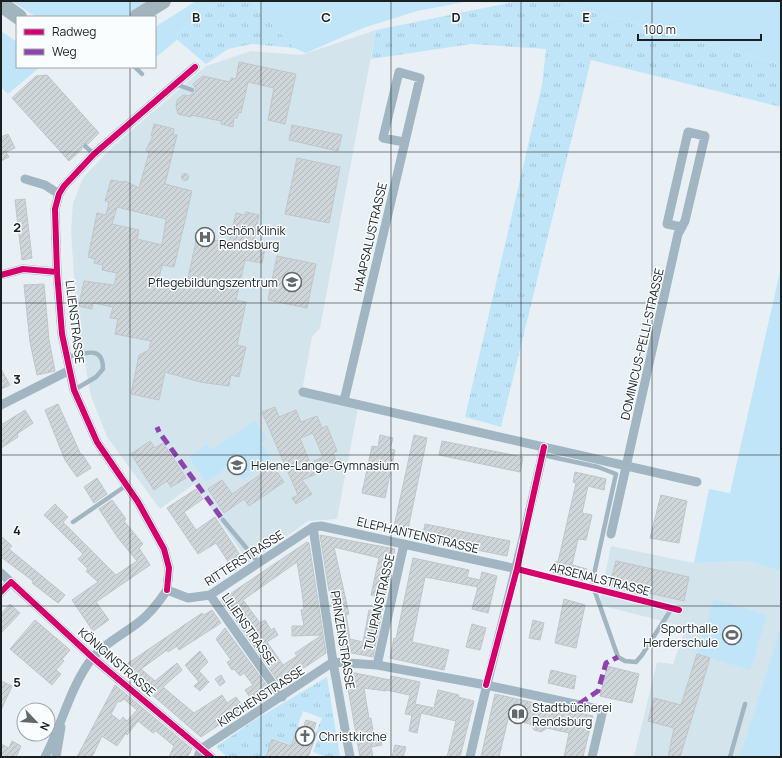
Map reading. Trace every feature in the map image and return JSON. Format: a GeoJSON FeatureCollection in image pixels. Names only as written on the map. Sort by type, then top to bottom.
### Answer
{"type":"FeatureCollection","features":[{"type":"Feature","properties":{"kind":"highway"},"geometry":{"type":"LineString","coordinates":[[139,16],[163,1]]}},
{"type":"Feature","properties":{"kind":"highway"},"geometry":{"type":"LineString","coordinates":[[1,4],[18,16]]}},
{"type":"Feature","properties":{"kind":"street","name":"LILIENSTRASSE"},"geometry":{"type":"LineString","coordinates":[[168,590],[169,568],[164,549],[127,485],[97,442],[74,390],[66,357],[57,272],[55,209],[60,194],[72,177],[94,154],[195,67]]}},
{"type":"Feature","properties":{"kind":"street","name":"HAAPSALUSTRASSE"},"geometry":{"type":"LineString","coordinates":[[344,401],[420,78],[399,72],[383,138],[404,142]]}},
{"type":"Feature","properties":{"kind":"street","name":"DOMINICUS-PELLI-STRASSE"},"geometry":{"type":"LineString","coordinates":[[611,534],[678,234],[682,227],[685,221],[705,136],[688,132],[667,224],[682,227]]}},
{"type":"Feature","properties":{"kind":"street"},"geometry":{"type":"LineString","coordinates":[[25,179],[45,185],[60,194]]}},
{"type":"Feature","properties":{"kind":"street"},"geometry":{"type":"LineString","coordinates":[[1,275],[23,269],[57,272]]}},
{"type":"Feature","properties":{"kind":"street"},"geometry":{"type":"LineString","coordinates":[[1,405],[70,370]]}},
{"type":"Feature","properties":{"kind":"street"},"geometry":{"type":"LineString","coordinates":[[303,392],[544,451],[627,466],[697,482]]}},
{"type":"Feature","properties":{"kind":"street"},"geometry":{"type":"LineString","coordinates":[[470,757],[486,685],[517,569],[544,451]]}},
{"type":"Feature","properties":{"kind":"street","name":"ELEPHANTENSTRASSE"},"geometry":{"type":"LineString","coordinates":[[313,527],[328,527],[517,569]]}},
{"type":"Feature","properties":{"kind":"street","name":"RITTERSTRASSE"},"geometry":{"type":"LineString","coordinates":[[168,590],[188,598],[210,595],[260,564],[313,527]]}},
{"type":"Feature","properties":{"kind":"street","name":"PRINZENSTRASSE"},"geometry":{"type":"LineString","coordinates":[[313,527],[333,662],[350,757]]}},
{"type":"Feature","properties":{"kind":"street","name":"TULIPANSTRASSE"},"geometry":{"type":"LineString","coordinates":[[377,665],[404,544]]}},
{"type":"Feature","properties":{"kind":"street","name":"KÖNIGINSTRASSE"},"geometry":{"type":"LineString","coordinates":[[1,573],[93,658],[200,753],[211,757]]}},
{"type":"Feature","properties":{"kind":"street"},"geometry":{"type":"LineString","coordinates":[[1,592],[11,582]]}},
{"type":"Feature","properties":{"kind":"street"},"geometry":{"type":"LineString","coordinates":[[45,757],[78,683],[93,658],[116,637],[139,622],[157,605],[168,590]]}},
{"type":"Feature","properties":{"kind":"street","name":"LILIENSTRASSE"},"geometry":{"type":"LineString","coordinates":[[210,595],[282,697]]}},
{"type":"Feature","properties":{"kind":"street"},"geometry":{"type":"LineString","coordinates":[[333,662],[377,665],[486,685],[603,710],[592,757]]}},
{"type":"Feature","properties":{"kind":"street","name":"KIRCHENSTRASSE"},"geometry":{"type":"LineString","coordinates":[[200,753],[333,662]]}},
{"type":"Feature","properties":{"kind":"street"},"geometry":{"type":"LineString","coordinates":[[56,757],[60,744],[61,720]]}},
{"type":"Feature","properties":{"kind":"lane"},"geometry":{"type":"LineString","coordinates":[[136,68],[142,74]]}},
{"type":"Feature","properties":{"kind":"lane"},"geometry":{"type":"LineString","coordinates":[[175,84],[192,90]]}},
{"type":"Feature","properties":{"kind":"lane"},"geometry":{"type":"LineString","coordinates":[[86,146],[94,154]]}},
{"type":"Feature","properties":{"kind":"lane"},"geometry":{"type":"LineString","coordinates":[[66,357],[90,352],[99,355],[103,361],[103,369],[96,377],[74,390]]}},
{"type":"Feature","properties":{"kind":"lane"},"geometry":{"type":"LineString","coordinates":[[544,451],[616,474],[592,589],[618,657],[625,661],[636,662],[642,656],[672,608]]}},
{"type":"Feature","properties":{"kind":"lane"},"geometry":{"type":"LineString","coordinates":[[73,522],[127,485]]}},
{"type":"Feature","properties":{"kind":"lane"},"geometry":{"type":"LineString","coordinates":[[223,520],[260,564]]}},
{"type":"Feature","properties":{"kind":"lane","name":"ARSENALSTRASSE"},"geometry":{"type":"LineString","coordinates":[[517,569],[679,610]]}},
{"type":"Feature","properties":{"kind":"lane"},"geometry":{"type":"LineString","coordinates":[[730,757],[745,704]]}},
{"type":"Feature","properties":{"kind":"shaded area","name":"Schön Klinik Rendsburg"},"geometry":{"type":"Polygon","coordinates":[[[376,30],[320,328],[312,337],[301,396],[358,408],[337,519],[308,521],[249,563],[194,484],[160,509],[107,437],[91,396],[77,322],[71,231],[73,203],[83,178],[111,148],[206,66],[251,51],[301,55],[376,30]]]}},
{"type":"Feature","properties":{"kind":"shaded area"},"geometry":{"type":"Polygon","coordinates":[[[611,546],[694,563],[747,561],[781,571],[781,757],[634,757],[657,662],[673,664],[686,627],[599,605],[611,546]]]}},
{"type":"Feature","properties":{"kind":"green space"},"geometry":{"type":"Polygon","coordinates":[[[12,1],[153,1],[128,16],[34,16],[12,1]]]}},
{"type":"Feature","properties":{"kind":"green space"},"geometry":{"type":"Polygon","coordinates":[[[196,1],[219,1],[175,36],[177,40],[156,57],[156,26],[196,1]]]}},
{"type":"Feature","properties":{"kind":"green space"},"geometry":{"type":"Polygon","coordinates":[[[219,1],[251,1],[294,48],[252,44],[228,49],[206,64],[174,37],[219,1]]]}},
{"type":"Feature","properties":{"kind":"green space"},"geometry":{"type":"Polygon","coordinates":[[[251,1],[781,1],[781,64],[563,3],[465,2],[417,11],[363,28],[306,53],[294,48],[251,1]]]}},
{"type":"Feature","properties":{"kind":"green space"},"geometry":{"type":"Polygon","coordinates":[[[514,2],[563,3],[781,64],[781,107],[591,60],[501,427],[465,417],[542,85],[546,49],[471,44],[371,59],[376,30],[514,2]]]}},
{"type":"Feature","properties":{"kind":"green space"},"geometry":{"type":"Polygon","coordinates":[[[1,31],[16,41],[16,68],[39,68],[8,94],[1,87],[1,31]]]}},
{"type":"Feature","properties":{"kind":"green space"},"geometry":{"type":"Polygon","coordinates":[[[781,267],[781,571],[747,561],[694,563],[709,489],[730,493],[781,267]]]}},
{"type":"Feature","properties":{"kind":"green space"},"geometry":{"type":"Polygon","coordinates":[[[255,421],[267,439],[261,443],[272,460],[243,480],[232,464],[206,482],[189,457],[207,444],[212,450],[255,421]]]}},
{"type":"Feature","properties":{"kind":"green space","name":"Sporthalle Herderschule"},"geometry":{"type":"Polygon","coordinates":[[[714,599],[767,615],[750,670],[697,654],[714,599]]]}},
{"type":"Feature","properties":{"kind":"green space"},"geometry":{"type":"Polygon","coordinates":[[[781,627],[781,757],[740,757],[781,627]]]}},
{"type":"Feature","properties":{"kind":"green space"},"geometry":{"type":"Polygon","coordinates":[[[327,677],[340,757],[326,757],[313,752],[320,734],[316,732],[322,718],[303,711],[291,745],[272,738],[266,757],[227,757],[216,747],[253,721],[327,677]]]}},
{"type":"Feature","properties":{"kind":"building"},"geometry":{"type":"Polygon","coordinates":[[[239,62],[296,74],[285,124],[268,120],[274,88],[248,82],[241,113],[239,112],[237,118],[234,118],[233,127],[221,124],[221,121],[178,114],[176,107],[177,100],[183,95],[191,96],[191,94],[195,93],[196,89],[193,84],[203,76],[230,82],[231,78],[236,79],[239,62]]]}},
{"type":"Feature","properties":{"kind":"building"},"geometry":{"type":"Polygon","coordinates":[[[47,75],[99,133],[88,144],[82,143],[82,149],[69,161],[12,98],[36,76],[47,75]]]}},
{"type":"Feature","properties":{"kind":"building"},"geometry":{"type":"Polygon","coordinates":[[[154,124],[174,129],[173,135],[177,135],[165,184],[192,191],[174,267],[162,265],[158,282],[186,288],[197,236],[229,243],[236,213],[245,215],[246,212],[259,215],[254,241],[266,244],[262,263],[245,260],[236,300],[246,302],[237,345],[246,347],[239,377],[231,375],[229,386],[200,382],[165,372],[159,400],[131,394],[139,355],[149,350],[151,341],[115,334],[118,319],[110,318],[113,307],[93,303],[92,309],[79,306],[84,281],[114,285],[117,273],[102,270],[103,265],[94,263],[95,259],[88,257],[97,213],[106,215],[109,202],[105,201],[111,180],[125,181],[139,188],[149,153],[146,150],[153,136],[151,136],[154,124]],[[117,207],[112,224],[139,230],[137,239],[162,245],[166,219],[117,207]]]}},
{"type":"Feature","properties":{"kind":"building"},"geometry":{"type":"Polygon","coordinates":[[[292,125],[342,135],[338,151],[289,140],[292,125]]]}},
{"type":"Feature","properties":{"kind":"building"},"geometry":{"type":"Polygon","coordinates":[[[8,134],[15,148],[6,152],[9,157],[1,161],[1,137],[8,134]]]}},
{"type":"Feature","properties":{"kind":"building"},"geometry":{"type":"Polygon","coordinates":[[[297,158],[340,167],[329,223],[285,214],[297,158]]]}},
{"type":"Feature","properties":{"kind":"building"},"geometry":{"type":"Polygon","coordinates":[[[185,174],[188,177],[185,180],[182,177],[185,174]]]}},
{"type":"Feature","properties":{"kind":"building"},"geometry":{"type":"Polygon","coordinates":[[[25,199],[32,258],[22,260],[15,200],[25,199]]]}},
{"type":"Feature","properties":{"kind":"building","name":"Pflegebildungszentrum"},"geometry":{"type":"Polygon","coordinates":[[[277,256],[316,264],[307,308],[268,300],[277,256]]]}},
{"type":"Feature","properties":{"kind":"building"},"geometry":{"type":"Polygon","coordinates":[[[44,284],[49,340],[55,371],[37,375],[30,342],[24,285],[44,284]]]}},
{"type":"Feature","properties":{"kind":"building"},"geometry":{"type":"Polygon","coordinates":[[[1,369],[10,385],[1,389],[1,369]]]}},
{"type":"Feature","properties":{"kind":"building"},"geometry":{"type":"Polygon","coordinates":[[[58,404],[81,455],[82,454],[91,468],[77,477],[65,460],[45,410],[58,404]]]}},
{"type":"Feature","properties":{"kind":"building"},"geometry":{"type":"Polygon","coordinates":[[[275,407],[279,417],[296,410],[301,422],[317,416],[322,428],[327,426],[337,451],[333,453],[338,465],[302,480],[312,494],[296,504],[292,498],[298,495],[262,412],[275,407]],[[313,433],[300,438],[310,463],[323,457],[313,433]]]}},
{"type":"Feature","properties":{"kind":"building"},"geometry":{"type":"Polygon","coordinates":[[[25,410],[33,423],[17,434],[18,437],[1,448],[1,425],[25,410]]]}},
{"type":"Feature","properties":{"kind":"building"},"geometry":{"type":"Polygon","coordinates":[[[380,435],[393,438],[390,449],[395,450],[385,498],[362,493],[372,446],[378,447],[380,435]]]}},
{"type":"Feature","properties":{"kind":"building"},"geometry":{"type":"Polygon","coordinates":[[[414,435],[427,438],[407,534],[393,531],[414,435]]]}},
{"type":"Feature","properties":{"kind":"building"},"geometry":{"type":"Polygon","coordinates":[[[150,441],[155,448],[163,443],[186,478],[171,487],[167,481],[154,490],[131,454],[150,441]]]}},
{"type":"Feature","properties":{"kind":"building"},"geometry":{"type":"Polygon","coordinates":[[[442,441],[523,457],[520,472],[439,455],[442,441]]]}},
{"type":"Feature","properties":{"kind":"building"},"geometry":{"type":"Polygon","coordinates":[[[273,466],[284,482],[249,506],[244,499],[224,513],[208,489],[222,480],[232,494],[273,466]]]}},
{"type":"Feature","properties":{"kind":"building"},"geometry":{"type":"Polygon","coordinates":[[[575,472],[606,479],[604,490],[588,486],[582,513],[592,515],[586,540],[578,539],[572,565],[587,569],[585,581],[553,573],[556,561],[558,562],[576,483],[573,482],[575,472]]]}},
{"type":"Feature","properties":{"kind":"building"},"geometry":{"type":"Polygon","coordinates":[[[97,478],[107,494],[94,503],[84,487],[97,478]]]}},
{"type":"Feature","properties":{"kind":"building"},"geometry":{"type":"Polygon","coordinates":[[[196,489],[203,499],[184,512],[196,530],[215,517],[242,558],[231,566],[216,543],[198,554],[167,508],[196,489]]]}},
{"type":"Feature","properties":{"kind":"building"},"geometry":{"type":"Polygon","coordinates":[[[661,495],[687,501],[679,543],[650,538],[661,495]]]}},
{"type":"Feature","properties":{"kind":"building"},"geometry":{"type":"Polygon","coordinates":[[[112,500],[126,519],[124,521],[143,544],[139,548],[150,565],[96,602],[109,620],[93,631],[72,600],[98,582],[86,571],[88,569],[78,559],[83,554],[44,515],[55,504],[68,517],[63,522],[116,575],[137,561],[118,538],[99,509],[112,500]]]}},
{"type":"Feature","properties":{"kind":"building"},"geometry":{"type":"Polygon","coordinates":[[[425,524],[510,541],[507,556],[422,539],[425,524]]]}},
{"type":"Feature","properties":{"kind":"building"},"geometry":{"type":"Polygon","coordinates":[[[320,535],[395,549],[373,657],[341,651],[320,535]],[[334,547],[349,614],[346,615],[350,639],[363,642],[369,610],[373,611],[376,596],[371,595],[379,558],[334,547]]]}},
{"type":"Feature","properties":{"kind":"building"},"geometry":{"type":"Polygon","coordinates":[[[1,536],[12,546],[9,549],[65,595],[58,603],[32,583],[33,581],[1,557],[1,536]]]}},
{"type":"Feature","properties":{"kind":"building"},"geometry":{"type":"Polygon","coordinates":[[[307,542],[309,543],[326,653],[280,684],[234,618],[239,611],[232,615],[221,600],[307,542]],[[297,562],[243,600],[260,623],[265,620],[271,630],[274,628],[278,635],[267,642],[283,665],[297,656],[295,653],[322,635],[292,636],[292,626],[304,626],[301,610],[304,609],[297,562]]]}},
{"type":"Feature","properties":{"kind":"building"},"geometry":{"type":"Polygon","coordinates":[[[413,558],[469,570],[467,577],[480,580],[482,572],[497,576],[488,613],[472,609],[478,587],[425,577],[412,642],[449,650],[444,670],[390,658],[394,638],[396,639],[413,558]]]}},
{"type":"Feature","properties":{"kind":"building"},"geometry":{"type":"Polygon","coordinates":[[[616,561],[689,577],[684,601],[610,584],[616,561]]]}},
{"type":"Feature","properties":{"kind":"building"},"geometry":{"type":"Polygon","coordinates":[[[564,599],[585,605],[576,648],[555,643],[564,599]]]}},
{"type":"Feature","properties":{"kind":"building"},"geometry":{"type":"Polygon","coordinates":[[[10,604],[20,613],[1,633],[1,614],[10,604]]]}},
{"type":"Feature","properties":{"kind":"building"},"geometry":{"type":"Polygon","coordinates":[[[212,610],[221,623],[179,650],[177,646],[168,652],[167,650],[141,669],[155,681],[177,663],[182,670],[163,687],[194,713],[222,695],[227,703],[236,697],[244,708],[201,737],[121,668],[202,613],[204,615],[212,610]]]}},
{"type":"Feature","properties":{"kind":"building"},"geometry":{"type":"Polygon","coordinates":[[[35,620],[70,650],[62,659],[64,661],[56,670],[61,674],[52,685],[10,649],[35,620]]]}},
{"type":"Feature","properties":{"kind":"building"},"geometry":{"type":"Polygon","coordinates":[[[533,620],[544,623],[540,640],[529,638],[533,620]]]}},
{"type":"Feature","properties":{"kind":"building"},"geometry":{"type":"Polygon","coordinates":[[[472,624],[486,628],[480,650],[466,647],[472,624]]]}},
{"type":"Feature","properties":{"kind":"building"},"geometry":{"type":"Polygon","coordinates":[[[225,628],[270,690],[253,702],[245,690],[253,685],[244,673],[240,676],[234,669],[232,670],[227,662],[231,660],[216,639],[225,628]]]}},
{"type":"Feature","properties":{"kind":"building"},"geometry":{"type":"Polygon","coordinates":[[[200,651],[208,662],[199,671],[209,682],[200,691],[194,686],[199,682],[185,665],[200,651]]]}},
{"type":"Feature","properties":{"kind":"building"},"geometry":{"type":"Polygon","coordinates":[[[697,654],[710,658],[680,757],[668,757],[674,728],[648,721],[654,698],[681,705],[697,654]]]}},
{"type":"Feature","properties":{"kind":"building"},"geometry":{"type":"Polygon","coordinates":[[[607,666],[639,674],[632,703],[600,696],[607,666]]]}},
{"type":"Feature","properties":{"kind":"building"},"geometry":{"type":"Polygon","coordinates":[[[551,670],[576,676],[574,689],[548,683],[551,670]]]}},
{"type":"Feature","properties":{"kind":"building"},"geometry":{"type":"Polygon","coordinates":[[[345,671],[390,680],[391,676],[420,682],[415,704],[434,708],[438,690],[459,695],[458,697],[474,701],[460,757],[447,757],[456,721],[421,713],[417,733],[409,731],[412,715],[405,714],[410,695],[386,690],[364,688],[374,738],[380,737],[382,745],[371,747],[373,757],[360,757],[345,671]]]}},
{"type":"Feature","properties":{"kind":"building"},"geometry":{"type":"Polygon","coordinates":[[[221,675],[225,682],[220,686],[215,679],[221,675]]]}},
{"type":"Feature","properties":{"kind":"building"},"geometry":{"type":"Polygon","coordinates":[[[1,681],[12,686],[1,710],[1,681]]]}},
{"type":"Feature","properties":{"kind":"building"},"geometry":{"type":"Polygon","coordinates":[[[115,685],[192,749],[187,757],[169,757],[174,746],[156,731],[153,733],[138,721],[127,735],[126,733],[117,746],[102,736],[92,757],[77,757],[115,685]],[[124,699],[120,702],[118,701],[111,714],[120,721],[123,717],[127,721],[137,710],[124,699]]]}},
{"type":"Feature","properties":{"kind":"building"},"geometry":{"type":"Polygon","coordinates":[[[495,694],[593,716],[583,757],[564,757],[569,733],[547,728],[541,732],[534,730],[530,724],[508,719],[499,757],[481,757],[495,694]]]}},
{"type":"Feature","properties":{"kind":"building","name":"Christkirche"},"geometry":{"type":"Polygon","coordinates":[[[306,720],[316,723],[313,732],[317,733],[308,757],[266,757],[272,739],[291,746],[298,727],[303,728],[306,720]]]}},
{"type":"Feature","properties":{"kind":"building"},"geometry":{"type":"Polygon","coordinates":[[[12,741],[21,746],[16,757],[1,757],[1,744],[9,748],[12,741]]]}},
{"type":"Feature","properties":{"kind":"building"},"geometry":{"type":"Polygon","coordinates":[[[395,745],[406,747],[403,757],[392,757],[395,745]]]}},
{"type":"Feature","properties":{"kind":"marked path"},"geometry":{"type":"LineString","coordinates":[[157,427],[159,432]]}},
{"type":"Feature","properties":{"kind":"marked path"},"geometry":{"type":"LineString","coordinates":[[162,436],[223,520]]}},
{"type":"Feature","properties":{"kind":"marked path"},"geometry":{"type":"LineString","coordinates":[[579,704],[598,691],[606,663],[618,657]]}},
{"type":"Feature","properties":{"kind":"cycle path"},"geometry":{"type":"LineString","coordinates":[[167,590],[169,568],[164,549],[138,502],[97,442],[74,390],[62,334],[57,272],[55,209],[59,194],[64,186],[94,154],[195,67]]}},
{"type":"Feature","properties":{"kind":"cycle path"},"geometry":{"type":"LineString","coordinates":[[1,275],[23,269],[57,272]]}},
{"type":"Feature","properties":{"kind":"cycle path"},"geometry":{"type":"LineString","coordinates":[[486,685],[517,569],[544,447]]}},
{"type":"Feature","properties":{"kind":"cycle path"},"geometry":{"type":"LineString","coordinates":[[517,569],[679,610]]}},
{"type":"Feature","properties":{"kind":"cycle path"},"geometry":{"type":"LineString","coordinates":[[1,592],[11,582],[93,658],[211,757]]}},
{"type":"Feature","properties":{"kind":"place","name":"Schön Klinik Rendsburg"},"geometry":{"type":"Point","coordinates":[205,237]}},
{"type":"Feature","properties":{"kind":"place","name":"Pflegebildungszentrum"},"geometry":{"type":"Point","coordinates":[292,282]}},
{"type":"Feature","properties":{"kind":"place","name":"Helene-Lange-Gymnasium"},"geometry":{"type":"Point","coordinates":[237,465]}},
{"type":"Feature","properties":{"kind":"place","name":"Sporthalle Herderschule"},"geometry":{"type":"Point","coordinates":[732,635]}},
{"type":"Feature","properties":{"kind":"place","name":"Stadtbücherei Rendsburg"},"geometry":{"type":"Point","coordinates":[518,714]}},
{"type":"Feature","properties":{"kind":"place","name":"Christkirche"},"geometry":{"type":"Point","coordinates":[305,736]}}]}
